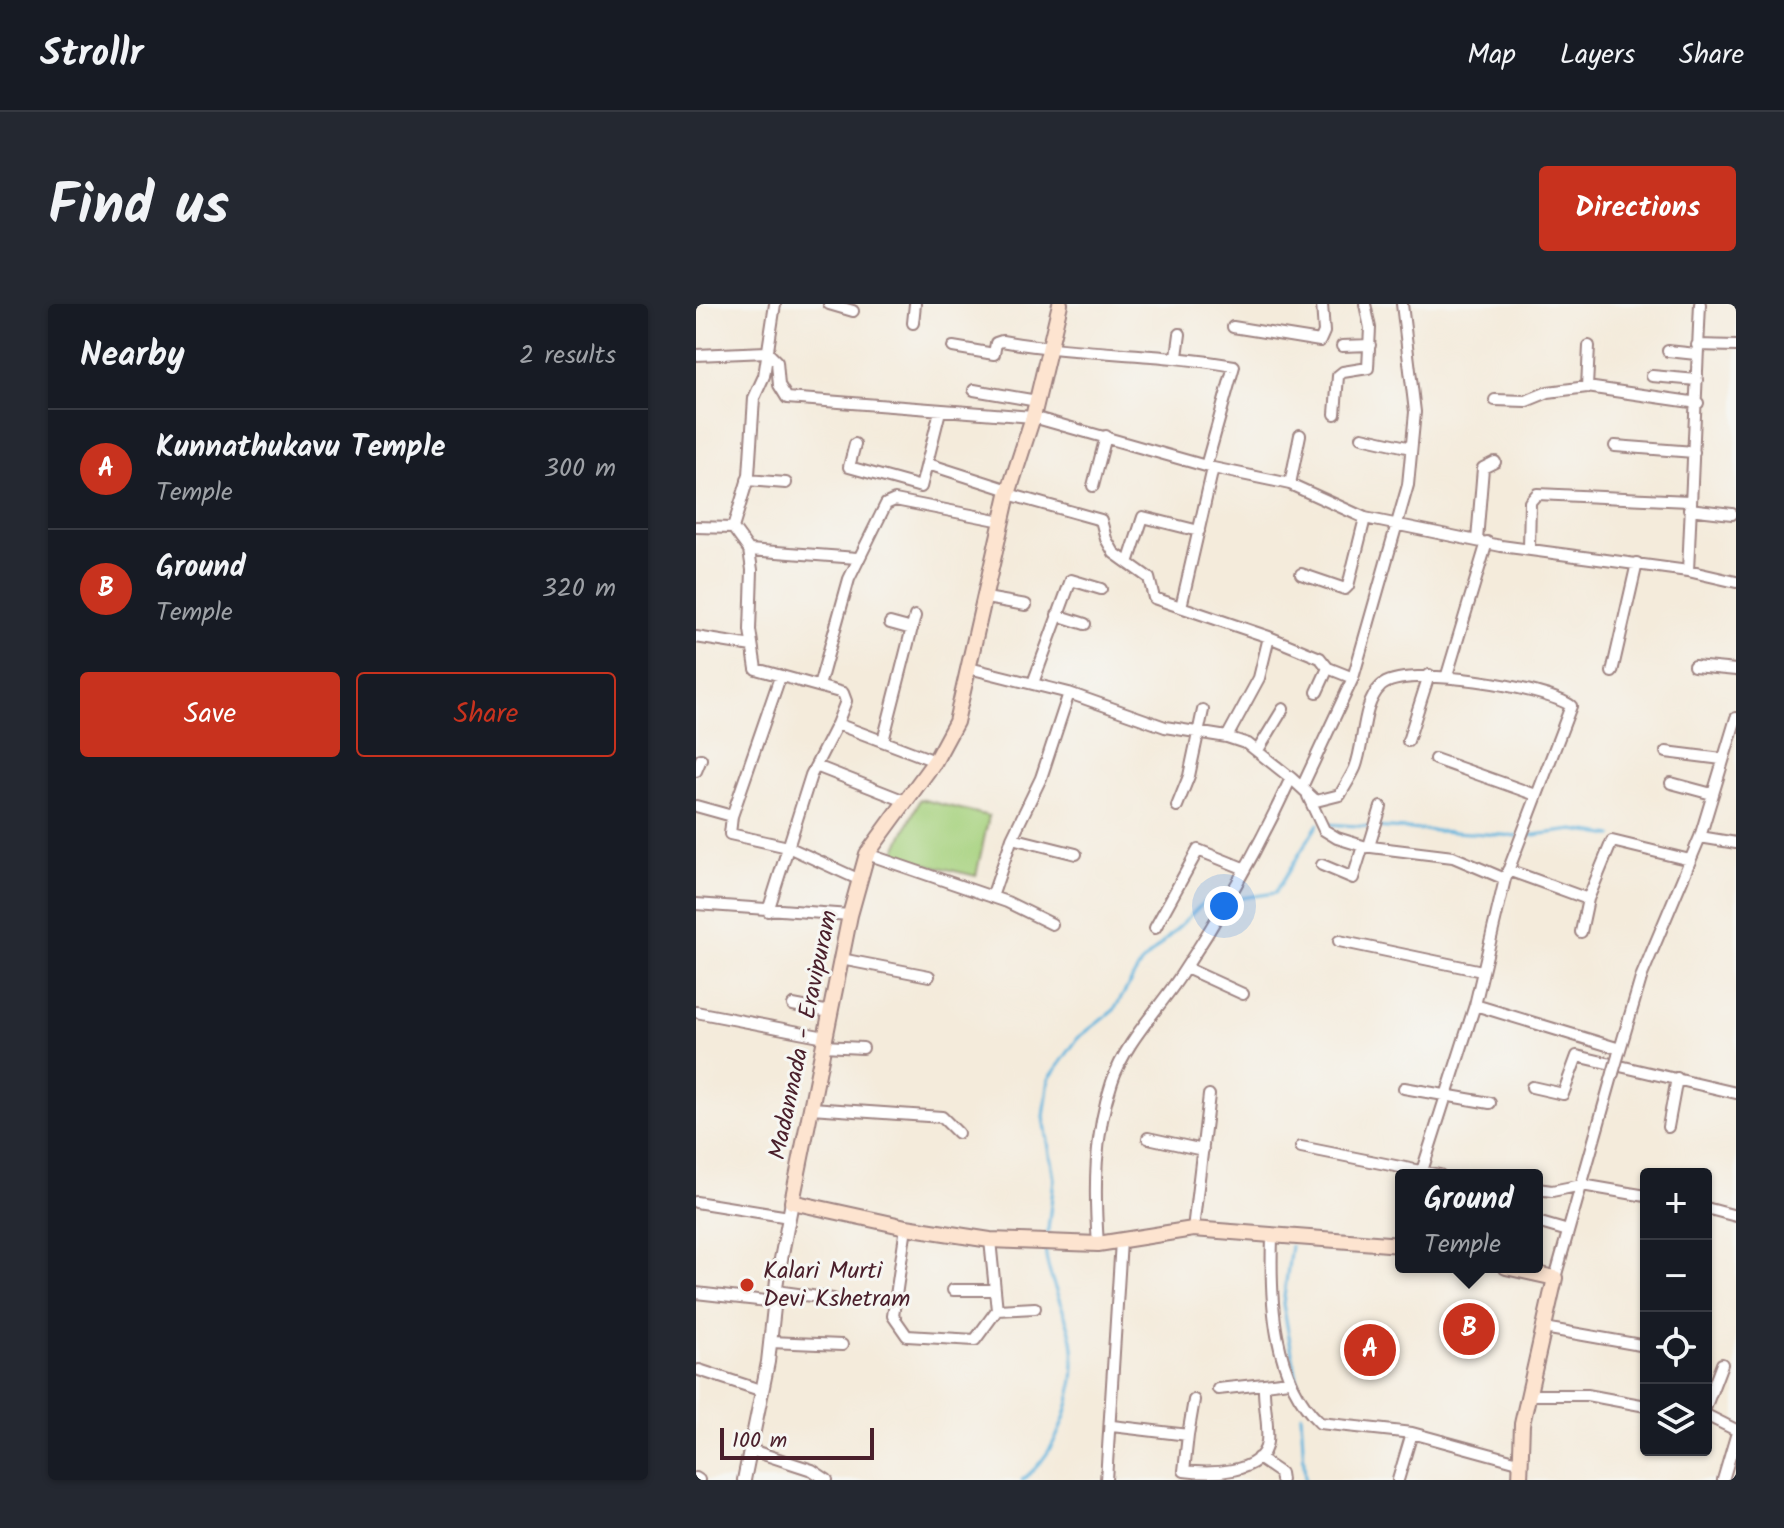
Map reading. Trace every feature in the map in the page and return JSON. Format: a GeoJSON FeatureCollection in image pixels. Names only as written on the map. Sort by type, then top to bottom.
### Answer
{"type":"FeatureCollection","features":[{"type":"Feature","properties":{"kind":"main road","name":"Madannada - Eravipuram"},"geometry":{"type":"LineString","coordinates":[[791,1209],[850,915],[867,854],[935,761],[956,722],[1008,492],[1033,417],[1060,304]]}},
{"type":"Feature","properties":{"kind":"main road"},"geometry":{"type":"LineString","coordinates":[[791,1209],[990,1240],[1098,1244],[1193,1229],[1395,1245]]}},
{"type":"Feature","properties":{"kind":"main road"},"geometry":{"type":"LineString","coordinates":[[1520,1480],[1522,1424],[1555,1278],[1533,1273]]}},
{"type":"Feature","properties":{"kind":"street"},"geometry":{"type":"LineString","coordinates":[[733,528],[747,480],[754,398],[764,376],[775,304]]}},
{"type":"Feature","properties":{"kind":"street"},"geometry":{"type":"LineString","coordinates":[[829,304],[853,311]]}},
{"type":"Feature","properties":{"kind":"street"},"geometry":{"type":"LineString","coordinates":[[913,323],[915,304]]}},
{"type":"Feature","properties":{"kind":"street"},"geometry":{"type":"LineString","coordinates":[[1233,327],[1320,341],[1324,332],[1322,304]]}},
{"type":"Feature","properties":{"kind":"street"},"geometry":{"type":"LineString","coordinates":[[1335,414],[1338,376],[1343,372],[1368,368],[1370,345],[1365,304]]}},
{"type":"Feature","properties":{"kind":"street"},"geometry":{"type":"LineString","coordinates":[[1402,304],[1415,412],[1408,485],[1353,678],[1305,792],[1324,830],[1366,846],[1453,857],[1588,899]]}},
{"type":"Feature","properties":{"kind":"street"},"geometry":{"type":"LineString","coordinates":[[1688,571],[1689,505],[1698,403],[1700,304]]}},
{"type":"Feature","properties":{"kind":"street"},"geometry":{"type":"LineString","coordinates":[[1177,356],[1180,334]]}},
{"type":"Feature","properties":{"kind":"street"},"geometry":{"type":"LineString","coordinates":[[953,347],[994,354],[996,343],[1002,341],[1051,350],[1177,356],[1234,366],[1181,607]]}},
{"type":"Feature","properties":{"kind":"street"},"geometry":{"type":"LineString","coordinates":[[1342,346],[1370,345]]}},
{"type":"Feature","properties":{"kind":"street"},"geometry":{"type":"LineString","coordinates":[[1587,387],[1589,346]]}},
{"type":"Feature","properties":{"kind":"street"},"geometry":{"type":"LineString","coordinates":[[1668,351],[1736,346]]}},
{"type":"Feature","properties":{"kind":"street"},"geometry":{"type":"LineString","coordinates":[[696,355],[767,352],[777,362],[779,385],[787,398],[1033,417],[1210,467],[1290,484],[1365,518],[1482,541],[1688,571],[1736,582]]}},
{"type":"Feature","properties":{"kind":"street"},"geometry":{"type":"LineString","coordinates":[[1652,376],[1697,380]]}},
{"type":"Feature","properties":{"kind":"street"},"geometry":{"type":"LineString","coordinates":[[1495,400],[1526,401],[1548,392],[1587,387],[1698,403]]}},
{"type":"Feature","properties":{"kind":"street"},"geometry":{"type":"LineString","coordinates":[[974,390],[1037,401]]}},
{"type":"Feature","properties":{"kind":"street"},"geometry":{"type":"LineString","coordinates":[[855,444],[849,467],[921,487],[940,411]]}},
{"type":"Feature","properties":{"kind":"street"},"geometry":{"type":"LineString","coordinates":[[1290,484],[1300,435]]}},
{"type":"Feature","properties":{"kind":"street"},"geometry":{"type":"LineString","coordinates":[[1093,486],[1106,436]]}},
{"type":"Feature","properties":{"kind":"street"},"geometry":{"type":"LineString","coordinates":[[1362,437],[1411,448]]}},
{"type":"Feature","properties":{"kind":"street"},"geometry":{"type":"LineString","coordinates":[[1615,446],[1694,452]]}},
{"type":"Feature","properties":{"kind":"street"},"geometry":{"type":"LineString","coordinates":[[1447,675],[1482,541],[1483,468],[1495,462]]}},
{"type":"Feature","properties":{"kind":"street"},"geometry":{"type":"LineString","coordinates":[[928,464],[1008,492],[1095,516],[1101,520],[1114,553],[1149,578],[1154,598],[1269,637],[1320,658],[1328,668],[1353,678]]}},
{"type":"Feature","properties":{"kind":"street"},"geometry":{"type":"LineString","coordinates":[[747,480],[786,483]]}},
{"type":"Feature","properties":{"kind":"street"},"geometry":{"type":"LineString","coordinates":[[1529,548],[1530,502],[1537,494],[1689,505],[1732,514]]}},
{"type":"Feature","properties":{"kind":"street"},"geometry":{"type":"LineString","coordinates":[[819,686],[857,558],[875,530],[881,511],[895,500],[1002,521]]}},
{"type":"Feature","properties":{"kind":"street"},"geometry":{"type":"LineString","coordinates":[[1128,563],[1143,517],[1199,531]]}},
{"type":"Feature","properties":{"kind":"street"},"geometry":{"type":"LineString","coordinates":[[1301,574],[1345,589],[1365,518]]}},
{"type":"Feature","properties":{"kind":"street"},"geometry":{"type":"LineString","coordinates":[[696,527],[733,528]]}},
{"type":"Feature","properties":{"kind":"street"},"geometry":{"type":"LineString","coordinates":[[733,528],[749,550],[752,646],[756,669],[819,686],[845,697],[837,724],[816,766],[768,911]]}},
{"type":"Feature","properties":{"kind":"street"},"geometry":{"type":"LineString","coordinates":[[749,550],[857,558]]}},
{"type":"Feature","properties":{"kind":"street"},"geometry":{"type":"LineString","coordinates":[[1612,672],[1637,563]]}},
{"type":"Feature","properties":{"kind":"street"},"geometry":{"type":"LineString","coordinates":[[1033,683],[1071,580],[1101,589]]}},
{"type":"Feature","properties":{"kind":"street"},"geometry":{"type":"LineString","coordinates":[[986,598],[1026,605]]}},
{"type":"Feature","properties":{"kind":"street"},"geometry":{"type":"LineString","coordinates":[[1057,615],[1085,624]]}},
{"type":"Feature","properties":{"kind":"street"},"geometry":{"type":"LineString","coordinates":[[883,741],[915,616]]}},
{"type":"Feature","properties":{"kind":"street"},"geometry":{"type":"LineString","coordinates":[[890,623],[912,629]]}},
{"type":"Feature","properties":{"kind":"street"},"geometry":{"type":"LineString","coordinates":[[696,637],[752,646]]}},
{"type":"Feature","properties":{"kind":"street"},"geometry":{"type":"LineString","coordinates":[[1227,737],[1259,678],[1269,637]]}},
{"type":"Feature","properties":{"kind":"street"},"geometry":{"type":"LineString","coordinates":[[1694,666],[1736,670]]}},
{"type":"Feature","properties":{"kind":"street"},"geometry":{"type":"LineString","coordinates":[[969,668],[1069,693],[1165,727],[1227,737],[1258,750],[1305,792],[1322,802],[1340,795],[1356,766],[1370,705],[1380,687],[1396,677],[1447,675],[1571,706],[1507,874],[1475,1005],[1423,1169]]}},
{"type":"Feature","properties":{"kind":"street"},"geometry":{"type":"LineString","coordinates":[[1317,692],[1328,668]]}},
{"type":"Feature","properties":{"kind":"street"},"geometry":{"type":"LineString","coordinates":[[1408,741],[1429,675]]}},
{"type":"Feature","properties":{"kind":"street"},"geometry":{"type":"LineString","coordinates":[[780,677],[732,816],[730,834],[788,847],[860,880]]}},
{"type":"Feature","properties":{"kind":"street"},"geometry":{"type":"LineString","coordinates":[[992,897],[1012,838],[1041,778],[1069,693]]}},
{"type":"Feature","properties":{"kind":"street"},"geometry":{"type":"LineString","coordinates":[[1258,750],[1283,709]]}},
{"type":"Feature","properties":{"kind":"street"},"geometry":{"type":"LineString","coordinates":[[1177,806],[1201,733],[1203,710]]}},
{"type":"Feature","properties":{"kind":"street"},"geometry":{"type":"LineString","coordinates":[[1555,1278],[1642,975],[1700,837],[1736,718]]}},
{"type":"Feature","properties":{"kind":"street"},"geometry":{"type":"LineString","coordinates":[[837,724],[935,761]]}},
{"type":"Feature","properties":{"kind":"street"},"geometry":{"type":"LineString","coordinates":[[1666,752],[1722,759]]}},
{"type":"Feature","properties":{"kind":"street"},"geometry":{"type":"LineString","coordinates":[[696,771],[701,759]]}},
{"type":"Feature","properties":{"kind":"street"},"geometry":{"type":"LineString","coordinates":[[1435,759],[1536,795]]}},
{"type":"Feature","properties":{"kind":"street"},"geometry":{"type":"LineString","coordinates":[[816,766],[905,801]]}},
{"type":"Feature","properties":{"kind":"street"},"geometry":{"type":"LineString","coordinates":[[1098,1244],[1095,1178],[1101,1118],[1113,1079],[1133,1043],[1186,968],[1291,778]]}},
{"type":"Feature","properties":{"kind":"street"},"geometry":{"type":"LineString","coordinates":[[1671,783],[1712,794]]}},
{"type":"Feature","properties":{"kind":"street"},"geometry":{"type":"LineString","coordinates":[[696,806],[732,816]]}},
{"type":"Feature","properties":{"kind":"street"},"geometry":{"type":"LineString","coordinates":[[1322,865],[1353,878],[1381,807]]}},
{"type":"Feature","properties":{"kind":"street"},"geometry":{"type":"LineString","coordinates":[[1700,837],[1736,843]]}},
{"type":"Feature","properties":{"kind":"street"},"geometry":{"type":"LineString","coordinates":[[1012,838],[1076,854]]}},
{"type":"Feature","properties":{"kind":"street"},"geometry":{"type":"LineString","coordinates":[[1581,932],[1588,899],[1612,841],[1690,860]]}},
{"type":"Feature","properties":{"kind":"street"},"geometry":{"type":"LineString","coordinates":[[1155,928],[1198,850],[1243,868]]}},
{"type":"Feature","properties":{"kind":"street"},"geometry":{"type":"LineString","coordinates":[[867,854],[992,897],[1052,924]]}},
{"type":"Feature","properties":{"kind":"street"},"geometry":{"type":"LineString","coordinates":[[696,904],[850,915]]}},
{"type":"Feature","properties":{"kind":"street"},"geometry":{"type":"LineString","coordinates":[[1339,941],[1482,971]]}},
{"type":"Feature","properties":{"kind":"street"},"geometry":{"type":"LineString","coordinates":[[841,959],[929,976]]}},
{"type":"Feature","properties":{"kind":"street"},"geometry":{"type":"LineString","coordinates":[[1186,968],[1243,994]]}},
{"type":"Feature","properties":{"kind":"street"},"geometry":{"type":"LineString","coordinates":[[793,1005],[830,1012]]}},
{"type":"Feature","properties":{"kind":"street"},"geometry":{"type":"LineString","coordinates":[[1475,1005],[1619,1052]]}},
{"type":"Feature","properties":{"kind":"street"},"geometry":{"type":"LineString","coordinates":[[696,1012],[863,1048]]}},
{"type":"Feature","properties":{"kind":"street"},"geometry":{"type":"LineString","coordinates":[[1532,1087],[1563,1094],[1577,1056],[1736,1093]]}},
{"type":"Feature","properties":{"kind":"street"},"geometry":{"type":"LineString","coordinates":[[1668,1127],[1677,1078]]}},
{"type":"Feature","properties":{"kind":"street"},"geometry":{"type":"LineString","coordinates":[[1404,1088],[1490,1103]]}},
{"type":"Feature","properties":{"kind":"street"},"geometry":{"type":"LineString","coordinates":[[1193,1229],[1209,1095]]}},
{"type":"Feature","properties":{"kind":"street"},"geometry":{"type":"LineString","coordinates":[[811,1108],[942,1117],[958,1133]]}},
{"type":"Feature","properties":{"kind":"street"},"geometry":{"type":"LineString","coordinates":[[1148,1138],[1203,1150]]}},
{"type":"Feature","properties":{"kind":"street"},"geometry":{"type":"LineString","coordinates":[[1301,1147],[1412,1169]]}},
{"type":"Feature","properties":{"kind":"street"},"geometry":{"type":"LineString","coordinates":[[1543,1190],[1582,1185],[1640,1195]]}},
{"type":"Feature","properties":{"kind":"street"},"geometry":{"type":"LineString","coordinates":[[696,1202],[791,1209],[775,1296],[763,1391],[744,1480]]}},
{"type":"Feature","properties":{"kind":"street"},"geometry":{"type":"LineString","coordinates":[[1712,1210],[1736,1216]]}},
{"type":"Feature","properties":{"kind":"street"},"geometry":{"type":"LineString","coordinates":[[1543,1224],[1568,1231]]}},
{"type":"Feature","properties":{"kind":"street"},"geometry":{"type":"LineString","coordinates":[[906,1227],[893,1316],[907,1336],[975,1340],[997,1310],[990,1240]]}},
{"type":"Feature","properties":{"kind":"street"},"geometry":{"type":"LineString","coordinates":[[1272,1237],[1274,1295],[1289,1381],[1320,1423],[1412,1433],[1522,1463]]}},
{"type":"Feature","properties":{"kind":"street"},"geometry":{"type":"LineString","coordinates":[[1106,1480],[1112,1426],[1112,1346],[1121,1241]]}},
{"type":"Feature","properties":{"kind":"street"},"geometry":{"type":"LineString","coordinates":[[953,1290],[995,1290]]}},
{"type":"Feature","properties":{"kind":"street"},"geometry":{"type":"LineString","coordinates":[[696,1293],[833,1299]]}},
{"type":"Feature","properties":{"kind":"street"},"geometry":{"type":"LineString","coordinates":[[997,1310],[1035,1308]]}},
{"type":"Feature","properties":{"kind":"street"},"geometry":{"type":"LineString","coordinates":[[1544,1328],[1640,1345]]}},
{"type":"Feature","properties":{"kind":"street"},"geometry":{"type":"LineString","coordinates":[[770,1342],[842,1345]]}},
{"type":"Feature","properties":{"kind":"street"},"geometry":{"type":"LineString","coordinates":[[1712,1390],[1722,1364]]}},
{"type":"Feature","properties":{"kind":"street"},"geometry":{"type":"LineString","coordinates":[[699,1370],[763,1391]]}},
{"type":"Feature","properties":{"kind":"street"},"geometry":{"type":"LineString","coordinates":[[1218,1389],[1289,1381]]}},
{"type":"Feature","properties":{"kind":"street"},"geometry":{"type":"LineString","coordinates":[[1194,1400],[1184,1476],[1225,1471],[1258,1458],[1267,1444],[1264,1384]]}},
{"type":"Feature","properties":{"kind":"street"},"geometry":{"type":"LineString","coordinates":[[1529,1395],[1587,1395],[1640,1405]]}},
{"type":"Feature","properties":{"kind":"street"},"geometry":{"type":"LineString","coordinates":[[1712,1419],[1736,1433],[1723,1480]]}},
{"type":"Feature","properties":{"kind":"street"},"geometry":{"type":"LineString","coordinates":[[1112,1426],[1188,1435]]}},
{"type":"Feature","properties":{"kind":"street"},"geometry":{"type":"LineString","coordinates":[[1398,1480],[1412,1433]]}},
{"type":"Feature","properties":{"kind":"street"},"geometry":{"type":"LineString","coordinates":[[751,1450],[812,1470],[827,1480]]}},
{"type":"Feature","properties":{"kind":"street"},"geometry":{"type":"LineString","coordinates":[[1258,1458],[1280,1473],[1281,1480]]}},
{"type":"Feature","properties":{"kind":"green space"},"geometry":{"type":"Polygon","coordinates":[[[920,799],[989,816],[976,876],[893,856],[920,799]]]}},
{"type":"Feature","properties":{"kind":"waterway"},"geometry":{"type":"LineString","coordinates":[[1234,899],[1275,893],[1318,824]]}},
{"type":"Feature","properties":{"kind":"waterway"},"geometry":{"type":"LineString","coordinates":[[1326,824],[1518,836]]}},
{"type":"Feature","properties":{"kind":"waterway"},"geometry":{"type":"LineString","coordinates":[[1525,836],[1574,830],[1613,836]]}},
{"type":"Feature","properties":{"kind":"waterway"},"geometry":{"type":"LineString","coordinates":[[1047,1238],[1054,1179],[1044,1117],[1049,1079],[1078,1038],[1114,1010],[1141,964],[1203,903],[1214,902]]}},
{"type":"Feature","properties":{"kind":"waterway"},"geometry":{"type":"LineString","coordinates":[[1022,1480],[1036,1468],[1057,1435],[1065,1417],[1073,1378],[1072,1340],[1049,1269],[1045,1245]]}},
{"type":"Feature","properties":{"kind":"waterway"},"geometry":{"type":"LineString","coordinates":[[1291,1246],[1283,1304],[1298,1384]]}},
{"type":"Feature","properties":{"kind":"waterway"},"geometry":{"type":"LineString","coordinates":[[1301,1414],[1305,1480]]}},
{"type":"Feature","properties":{"kind":"place","name":"Kalari Murti Devi Kshetram"},"geometry":{"type":"Point","coordinates":[747,1285]}},
{"type":"Feature","properties":{"kind":"place","name":"Ground"},"geometry":{"type":"Point","coordinates":[1469,1329]}},
{"type":"Feature","properties":{"kind":"place","name":"Kunnathukavu Temple"},"geometry":{"type":"Point","coordinates":[1370,1350]}}]}
